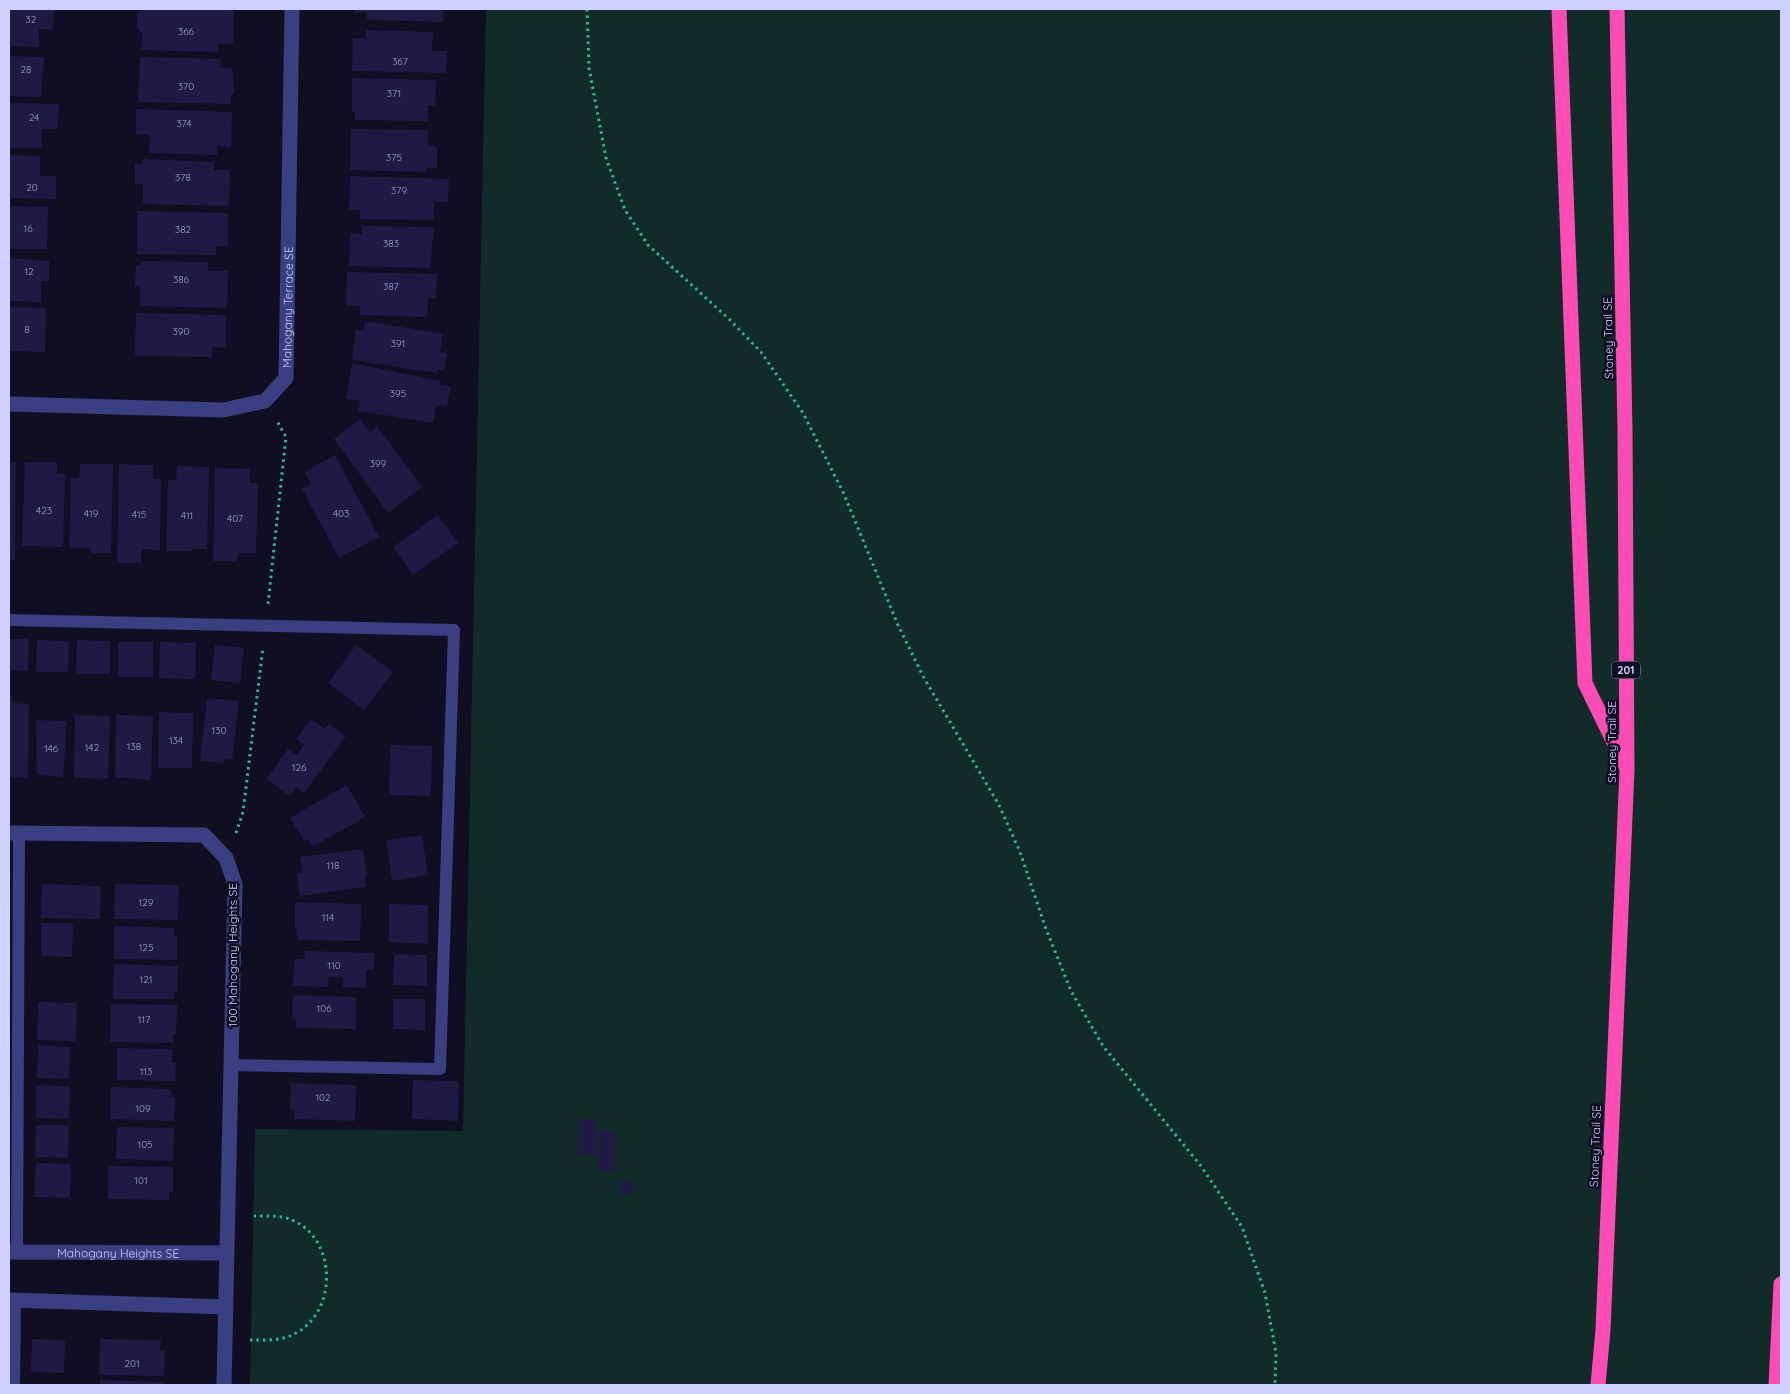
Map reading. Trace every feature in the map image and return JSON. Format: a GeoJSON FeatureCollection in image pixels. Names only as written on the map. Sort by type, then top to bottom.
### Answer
{"type":"FeatureCollection","features":[{"type":"Feature","properties":{"kind":"highway"},"geometry":{"type":"LineString","coordinates":[[1559,9],[1585,683],[1627,770]]}},
{"type":"Feature","properties":{"kind":"highway","name":"Stoney Trail SE"},"geometry":{"type":"LineString","coordinates":[[1598,1385],[1603,1330],[1627,770],[1625,421],[1616,9]]}},
{"type":"Feature","properties":{"kind":"highway"},"geometry":{"type":"LineString","coordinates":[[1776,1385],[1781,1284]]}},
{"type":"Feature","properties":{"kind":"street","name":"Mahogany Terrace SE"},"geometry":{"type":"LineString","coordinates":[[9,404],[223,410],[265,401],[286,378],[292,9]]}},
{"type":"Feature","properties":{"kind":"street","name":"100 Mahogany Heights SE"},"geometry":{"type":"LineString","coordinates":[[14,833],[204,835],[226,858],[235,884],[224,1385]]}},
{"type":"Feature","properties":{"kind":"street","name":"Mahogany Heights SE"},"geometry":{"type":"LineString","coordinates":[[13,1252],[227,1253]]}},
{"type":"Feature","properties":{"kind":"street"},"geometry":{"type":"LineString","coordinates":[[12,1300],[226,1307]]}},
{"type":"Feature","properties":{"kind":"lane"},"geometry":{"type":"LineString","coordinates":[[9,620],[454,630],[440,1069],[231,1065]]}},
{"type":"Feature","properties":{"kind":"lane"},"geometry":{"type":"LineString","coordinates":[[13,1252],[14,833]]}},
{"type":"Feature","properties":{"kind":"lane"},"geometry":{"type":"LineString","coordinates":[[12,1300],[14,1385]]}},
{"type":"Feature","properties":{"kind":"path"},"geometry":{"type":"LineString","coordinates":[[586,9],[589,68],[606,158],[624,210],[648,246],[729,319],[761,352],[803,413],[843,492],[911,652],[999,805],[1020,852],[1046,929],[1072,990],[1103,1046],[1201,1166],[1242,1226],[1265,1293],[1276,1353],[1275,1385]]}},
{"type":"Feature","properties":{"kind":"path"},"geometry":{"type":"LineString","coordinates":[[250,1340],[277,1339],[291,1336],[302,1329],[322,1306],[327,1278],[325,1261],[318,1246],[304,1228],[290,1219],[254,1216]]}},
{"type":"Feature","properties":{"kind":"green space"},"geometry":{"type":"Polygon","coordinates":[[[486,9],[1781,9],[1781,1385],[250,1385],[255,1129],[463,1131],[486,9]]]}},
{"type":"Feature","properties":{"kind":"building"},"geometry":{"type":"Polygon","coordinates":[[[9,9],[54,9],[53,30],[39,29],[39,47],[9,46],[9,9]]]}},
{"type":"Feature","properties":{"kind":"building"},"geometry":{"type":"Polygon","coordinates":[[[142,9],[234,10],[233,44],[219,44],[218,52],[141,50],[142,33],[137,28],[137,14],[142,9]]]}},
{"type":"Feature","properties":{"kind":"building"},"geometry":{"type":"Polygon","coordinates":[[[355,9],[443,9],[443,22],[367,20],[367,12],[354,12],[355,9]]]}},
{"type":"Feature","properties":{"kind":"building"},"geometry":{"type":"Polygon","coordinates":[[[366,30],[433,32],[432,51],[447,51],[446,73],[352,71],[353,38],[366,38],[366,30]]]}},
{"type":"Feature","properties":{"kind":"building"},"geometry":{"type":"Polygon","coordinates":[[[9,56],[44,57],[41,97],[9,96],[9,56]]]}},
{"type":"Feature","properties":{"kind":"building"},"geometry":{"type":"Polygon","coordinates":[[[140,57],[221,59],[220,68],[232,68],[234,94],[231,94],[231,104],[138,102],[140,57]]]}},
{"type":"Feature","properties":{"kind":"building"},"geometry":{"type":"Polygon","coordinates":[[[352,78],[436,80],[435,106],[428,105],[428,121],[355,120],[355,112],[352,112],[352,78]]]}},
{"type":"Feature","properties":{"kind":"building"},"geometry":{"type":"Polygon","coordinates":[[[9,103],[59,104],[58,129],[42,129],[41,148],[9,148],[9,103]]]}},
{"type":"Feature","properties":{"kind":"building"},"geometry":{"type":"Polygon","coordinates":[[[136,109],[232,112],[231,147],[217,146],[217,155],[149,153],[150,135],[136,134],[136,109]]]}},
{"type":"Feature","properties":{"kind":"building"},"geometry":{"type":"Polygon","coordinates":[[[351,129],[428,130],[428,146],[437,147],[437,168],[427,168],[427,172],[350,170],[351,129]]]}},
{"type":"Feature","properties":{"kind":"building"},"geometry":{"type":"Polygon","coordinates":[[[9,155],[40,156],[40,176],[56,176],[56,199],[9,198],[9,155]]]}},
{"type":"Feature","properties":{"kind":"building"},"geometry":{"type":"Polygon","coordinates":[[[143,159],[214,162],[214,170],[230,170],[229,206],[143,204],[143,184],[135,184],[135,163],[143,164],[143,159]]]}},
{"type":"Feature","properties":{"kind":"building"},"geometry":{"type":"Polygon","coordinates":[[[350,176],[449,179],[448,202],[434,202],[434,220],[359,219],[360,210],[349,210],[350,176]]]}},
{"type":"Feature","properties":{"kind":"building"},"geometry":{"type":"Polygon","coordinates":[[[9,206],[48,207],[47,249],[9,249],[9,206]]]}},
{"type":"Feature","properties":{"kind":"building"},"geometry":{"type":"Polygon","coordinates":[[[137,211],[228,213],[228,246],[216,246],[216,255],[137,254],[137,211]]]}},
{"type":"Feature","properties":{"kind":"building"},"geometry":{"type":"Polygon","coordinates":[[[362,226],[434,227],[430,268],[349,266],[350,233],[362,234],[362,226]]]}},
{"type":"Feature","properties":{"kind":"building"},"geometry":{"type":"Polygon","coordinates":[[[9,258],[49,261],[49,281],[41,281],[41,302],[9,301],[9,258]]]}},
{"type":"Feature","properties":{"kind":"building"},"geometry":{"type":"Polygon","coordinates":[[[141,261],[208,262],[208,271],[228,271],[227,308],[140,306],[140,286],[135,286],[136,265],[141,265],[141,261]]]}},
{"type":"Feature","properties":{"kind":"building"},"geometry":{"type":"Polygon","coordinates":[[[347,272],[437,274],[436,299],[428,299],[427,317],[360,315],[360,306],[346,306],[347,272]]]}},
{"type":"Feature","properties":{"kind":"building"},"geometry":{"type":"Polygon","coordinates":[[[9,307],[46,308],[45,352],[9,351],[9,307]]]}},
{"type":"Feature","properties":{"kind":"building"},"geometry":{"type":"Polygon","coordinates":[[[136,313],[226,315],[226,348],[212,347],[212,357],[135,356],[136,313]]]}},
{"type":"Feature","properties":{"kind":"building"},"geometry":{"type":"Polygon","coordinates":[[[365,321],[443,334],[440,352],[447,353],[444,371],[437,370],[437,373],[352,360],[356,329],[364,331],[365,321]]]}},
{"type":"Feature","properties":{"kind":"building"},"geometry":{"type":"Polygon","coordinates":[[[352,363],[440,381],[439,385],[451,386],[447,406],[436,405],[433,423],[358,411],[360,401],[346,399],[352,363]]]}},
{"type":"Feature","properties":{"kind":"building"},"geometry":{"type":"Polygon","coordinates":[[[360,419],[370,432],[377,426],[422,487],[388,513],[334,439],[360,419]]]}},
{"type":"Feature","properties":{"kind":"building"},"geometry":{"type":"Polygon","coordinates":[[[335,455],[379,537],[339,558],[302,489],[311,484],[305,472],[335,455]]]}},
{"type":"Feature","properties":{"kind":"building"},"geometry":{"type":"Polygon","coordinates":[[[9,462],[16,462],[15,560],[9,560],[9,462]]]}},
{"type":"Feature","properties":{"kind":"building"},"geometry":{"type":"Polygon","coordinates":[[[25,462],[57,462],[57,474],[65,474],[63,547],[22,546],[25,462]]]}},
{"type":"Feature","properties":{"kind":"building"},"geometry":{"type":"Polygon","coordinates":[[[80,464],[113,464],[111,553],[91,553],[90,548],[69,548],[71,478],[79,478],[80,464]]]}},
{"type":"Feature","properties":{"kind":"building"},"geometry":{"type":"Polygon","coordinates":[[[119,464],[153,465],[153,479],[161,479],[160,550],[141,549],[141,563],[117,563],[119,464]]]}},
{"type":"Feature","properties":{"kind":"building"},"geometry":{"type":"Polygon","coordinates":[[[177,466],[209,467],[207,549],[166,551],[168,480],[176,480],[177,466]]]}},
{"type":"Feature","properties":{"kind":"building"},"geometry":{"type":"Polygon","coordinates":[[[215,468],[250,469],[250,483],[258,483],[256,553],[238,553],[237,561],[213,561],[215,468]]]}},
{"type":"Feature","properties":{"kind":"building"},"geometry":{"type":"Polygon","coordinates":[[[438,515],[458,543],[413,575],[393,547],[438,515]]]}},
{"type":"Feature","properties":{"kind":"building"},"geometry":{"type":"Polygon","coordinates":[[[9,639],[29,639],[28,671],[9,670],[9,639]]]}},
{"type":"Feature","properties":{"kind":"building"},"geometry":{"type":"Polygon","coordinates":[[[37,640],[69,641],[68,672],[36,672],[37,640]]]}},
{"type":"Feature","properties":{"kind":"building"},"geometry":{"type":"Polygon","coordinates":[[[77,640],[110,641],[110,674],[76,674],[77,640]]]}},
{"type":"Feature","properties":{"kind":"building"},"geometry":{"type":"Polygon","coordinates":[[[118,642],[153,642],[153,677],[118,677],[118,642]]]}},
{"type":"Feature","properties":{"kind":"building"},"geometry":{"type":"Polygon","coordinates":[[[160,642],[196,643],[195,679],[159,678],[160,642]]]}},
{"type":"Feature","properties":{"kind":"building"},"geometry":{"type":"Polygon","coordinates":[[[215,645],[244,648],[240,683],[211,680],[215,645]]]}},
{"type":"Feature","properties":{"kind":"building"},"geometry":{"type":"Polygon","coordinates":[[[356,645],[393,672],[364,710],[328,683],[356,645]]]}},
{"type":"Feature","properties":{"kind":"building"},"geometry":{"type":"Polygon","coordinates":[[[9,696],[12,696],[12,703],[29,704],[28,778],[9,777],[9,696]]]}},
{"type":"Feature","properties":{"kind":"building"},"geometry":{"type":"Polygon","coordinates":[[[207,698],[239,701],[232,760],[224,759],[223,763],[200,761],[207,698]]]}},
{"type":"Feature","properties":{"kind":"building"},"geometry":{"type":"Polygon","coordinates":[[[159,712],[193,713],[192,768],[158,768],[159,712]]]}},
{"type":"Feature","properties":{"kind":"building"},"geometry":{"type":"Polygon","coordinates":[[[75,715],[110,716],[108,779],[74,778],[75,715]]]}},
{"type":"Feature","properties":{"kind":"building"},"geometry":{"type":"Polygon","coordinates":[[[116,715],[153,716],[151,780],[115,777],[116,715]]]}},
{"type":"Feature","properties":{"kind":"building"},"geometry":{"type":"Polygon","coordinates":[[[311,719],[325,729],[329,724],[346,736],[304,793],[297,787],[290,796],[266,779],[288,749],[297,755],[304,745],[296,739],[311,719]]]}},
{"type":"Feature","properties":{"kind":"building"},"geometry":{"type":"Polygon","coordinates":[[[36,720],[67,721],[63,777],[37,775],[36,720]]]}},
{"type":"Feature","properties":{"kind":"building"},"geometry":{"type":"Polygon","coordinates":[[[390,745],[432,746],[431,796],[389,795],[390,745]]]}},
{"type":"Feature","properties":{"kind":"building"},"geometry":{"type":"Polygon","coordinates":[[[347,785],[365,817],[312,847],[308,839],[304,841],[290,818],[347,785]]]}},
{"type":"Feature","properties":{"kind":"building"},"geometry":{"type":"Polygon","coordinates":[[[422,835],[428,875],[392,881],[386,840],[422,835]]]}},
{"type":"Feature","properties":{"kind":"building"},"geometry":{"type":"Polygon","coordinates":[[[363,849],[367,877],[365,877],[366,887],[300,896],[297,874],[302,873],[300,857],[363,849]]]}},
{"type":"Feature","properties":{"kind":"building"},"geometry":{"type":"Polygon","coordinates":[[[42,884],[101,886],[100,919],[41,918],[42,884]]]}},
{"type":"Feature","properties":{"kind":"building"},"geometry":{"type":"Polygon","coordinates":[[[115,884],[179,885],[178,920],[114,919],[115,884]]]}},
{"type":"Feature","properties":{"kind":"building"},"geometry":{"type":"Polygon","coordinates":[[[295,902],[361,904],[360,941],[297,940],[295,902]]]}},
{"type":"Feature","properties":{"kind":"building"},"geometry":{"type":"Polygon","coordinates":[[[389,904],[428,905],[428,944],[389,942],[389,904]]]}},
{"type":"Feature","properties":{"kind":"building"},"geometry":{"type":"Polygon","coordinates":[[[41,923],[73,923],[72,957],[41,956],[41,923]]]}},
{"type":"Feature","properties":{"kind":"building"},"geometry":{"type":"Polygon","coordinates":[[[114,926],[174,928],[174,936],[177,936],[177,960],[114,959],[114,926]]]}},
{"type":"Feature","properties":{"kind":"building"},"geometry":{"type":"Polygon","coordinates":[[[305,951],[374,953],[374,970],[366,970],[366,988],[343,987],[343,978],[329,977],[328,987],[293,986],[294,959],[305,959],[305,951]]]}},
{"type":"Feature","properties":{"kind":"building"},"geometry":{"type":"Polygon","coordinates":[[[394,954],[427,955],[427,986],[393,985],[394,954]]]}},
{"type":"Feature","properties":{"kind":"building"},"geometry":{"type":"Polygon","coordinates":[[[114,964],[178,966],[177,992],[174,992],[174,999],[113,999],[114,964]]]}},
{"type":"Feature","properties":{"kind":"building"},"geometry":{"type":"Polygon","coordinates":[[[293,995],[356,997],[356,1029],[296,1028],[296,1020],[292,1019],[293,995]]]}},
{"type":"Feature","properties":{"kind":"building"},"geometry":{"type":"Polygon","coordinates":[[[393,999],[425,999],[425,1030],[393,1029],[393,999]]]}},
{"type":"Feature","properties":{"kind":"building"},"geometry":{"type":"Polygon","coordinates":[[[38,1002],[77,1003],[76,1041],[37,1040],[38,1002]]]}},
{"type":"Feature","properties":{"kind":"building"},"geometry":{"type":"Polygon","coordinates":[[[111,1004],[177,1005],[176,1034],[173,1034],[173,1043],[110,1042],[111,1004]]]}},
{"type":"Feature","properties":{"kind":"building"},"geometry":{"type":"Polygon","coordinates":[[[38,1045],[70,1047],[69,1079],[37,1078],[38,1045]]]}},
{"type":"Feature","properties":{"kind":"building"},"geometry":{"type":"Polygon","coordinates":[[[117,1048],[173,1049],[172,1063],[176,1063],[175,1081],[117,1080],[117,1048]]]}},
{"type":"Feature","properties":{"kind":"building"},"geometry":{"type":"Polygon","coordinates":[[[413,1080],[459,1081],[458,1121],[412,1119],[413,1080]]]}},
{"type":"Feature","properties":{"kind":"building"},"geometry":{"type":"Polygon","coordinates":[[[291,1083],[356,1085],[355,1121],[294,1119],[294,1109],[290,1109],[291,1083]]]}},
{"type":"Feature","properties":{"kind":"building"},"geometry":{"type":"Polygon","coordinates":[[[36,1085],[70,1086],[69,1119],[36,1118],[36,1085]]]}},
{"type":"Feature","properties":{"kind":"building"},"geometry":{"type":"Polygon","coordinates":[[[111,1087],[171,1089],[171,1097],[175,1097],[174,1121],[110,1119],[111,1087]]]}},
{"type":"Feature","properties":{"kind":"building"},"geometry":{"type":"Polygon","coordinates":[[[578,1118],[597,1119],[596,1156],[577,1155],[578,1118]]]}},
{"type":"Feature","properties":{"kind":"building"},"geometry":{"type":"Polygon","coordinates":[[[36,1125],[69,1125],[68,1158],[35,1157],[36,1125]]]}},
{"type":"Feature","properties":{"kind":"building"},"geometry":{"type":"Polygon","coordinates":[[[117,1127],[174,1128],[173,1161],[116,1159],[117,1127]]]}},
{"type":"Feature","properties":{"kind":"building"},"geometry":{"type":"Polygon","coordinates":[[[599,1131],[615,1131],[614,1172],[598,1172],[599,1131]]]}},
{"type":"Feature","properties":{"kind":"building"},"geometry":{"type":"Polygon","coordinates":[[[36,1163],[71,1164],[70,1198],[34,1197],[36,1163]]]}},
{"type":"Feature","properties":{"kind":"building"},"geometry":{"type":"Polygon","coordinates":[[[108,1166],[173,1167],[173,1192],[169,1192],[169,1200],[108,1199],[108,1166]]]}},
{"type":"Feature","properties":{"kind":"building"},"geometry":{"type":"Polygon","coordinates":[[[620,1181],[632,1181],[632,1194],[620,1194],[620,1181]]]}},
{"type":"Feature","properties":{"kind":"building"},"geometry":{"type":"Polygon","coordinates":[[[32,1339],[65,1340],[64,1373],[31,1372],[32,1339]]]}},
{"type":"Feature","properties":{"kind":"building"},"geometry":{"type":"Polygon","coordinates":[[[100,1339],[161,1340],[160,1350],[165,1350],[164,1376],[99,1375],[100,1339]]]}},
{"type":"Feature","properties":{"kind":"building"},"geometry":{"type":"Polygon","coordinates":[[[100,1380],[164,1382],[164,1385],[100,1385],[100,1380]]]}}]}
